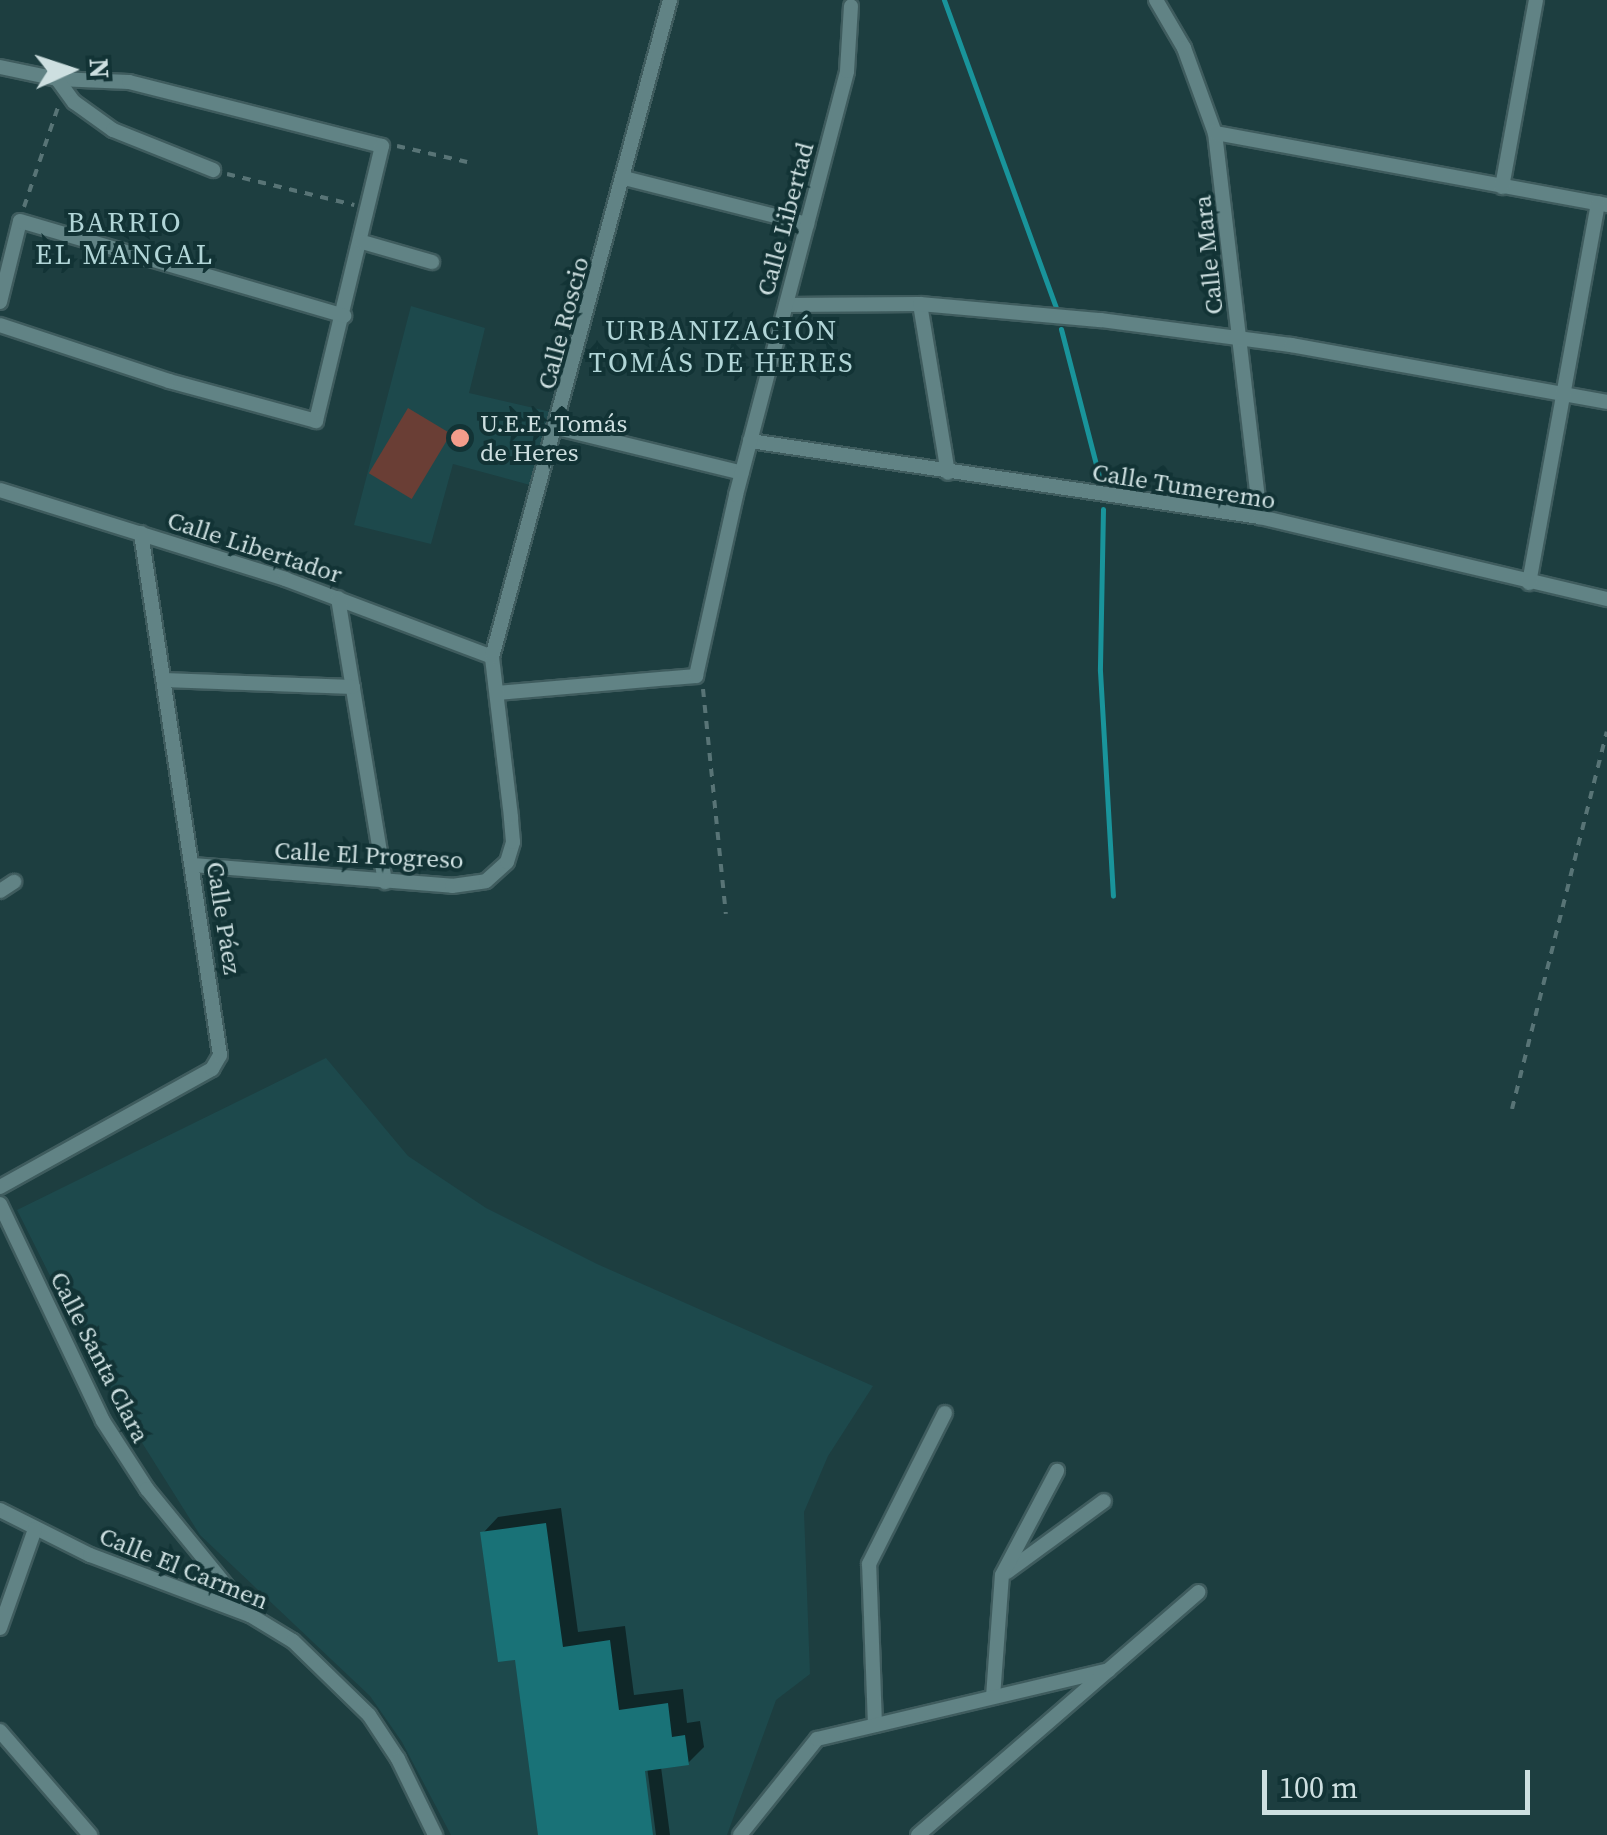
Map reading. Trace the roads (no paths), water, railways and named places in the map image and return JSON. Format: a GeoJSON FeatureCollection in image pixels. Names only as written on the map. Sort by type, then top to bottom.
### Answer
{"type":"FeatureCollection","features":[{"type":"Feature","properties":{"kind":"street","name":"Calle Roscio"},"geometry":{"type":"LineString","coordinates":[[492,657],[558,428],[670,0]]}},
{"type":"Feature","properties":{"kind":"street","name":"Calle Mara"},"geometry":{"type":"LineString","coordinates":[[1156,0],[1184,48],[1216,133],[1260,517]]}},
{"type":"Feature","properties":{"kind":"street"},"geometry":{"type":"LineString","coordinates":[[1502,187],[1536,0]]}},
{"type":"Feature","properties":{"kind":"street","name":"Calle Libertad"},"geometry":{"type":"LineString","coordinates":[[497,693],[696,676],[742,472],[847,71],[851,6]]}},
{"type":"Feature","properties":{"kind":"street"},"geometry":{"type":"LineString","coordinates":[[0,66],[60,85],[129,82],[382,146],[370,209],[316,421],[169,381],[0,325]]}},
{"type":"Feature","properties":{"kind":"street"},"geometry":{"type":"LineString","coordinates":[[60,85],[113,130],[213,170]]}},
{"type":"Feature","properties":{"kind":"street"},"geometry":{"type":"LineString","coordinates":[[1216,133],[1603,204],[1529,583]]}},
{"type":"Feature","properties":{"kind":"street"},"geometry":{"type":"LineString","coordinates":[[624,178],[807,224]]}},
{"type":"Feature","properties":{"kind":"street"},"geometry":{"type":"LineString","coordinates":[[0,302],[20,221],[344,316]]}},
{"type":"Feature","properties":{"kind":"street"},"geometry":{"type":"LineString","coordinates":[[362,242],[432,262]]}},
{"type":"Feature","properties":{"kind":"street"},"geometry":{"type":"LineString","coordinates":[[920,304],[948,473]]}},
{"type":"Feature","properties":{"kind":"street"},"geometry":{"type":"LineString","coordinates":[[786,306],[920,304],[1101,320],[1240,338],[1607,402]]}},
{"type":"Feature","properties":{"kind":"street"},"geometry":{"type":"LineString","coordinates":[[558,428],[742,472]]}},
{"type":"Feature","properties":{"kind":"street","name":"Calle Tumeremo"},"geometry":{"type":"LineString","coordinates":[[750,441],[1260,517],[1607,599]]}},
{"type":"Feature","properties":{"kind":"street","name":"Calle Libertador"},"geometry":{"type":"LineString","coordinates":[[0,490],[338,598],[492,657]]}},
{"type":"Feature","properties":{"kind":"street","name":"Calle Páez"},"geometry":{"type":"LineString","coordinates":[[0,1186],[217,1064],[220,1045],[140,533]]}},
{"type":"Feature","properties":{"kind":"street"},"geometry":{"type":"LineString","coordinates":[[338,598],[386,882]]}},
{"type":"Feature","properties":{"kind":"street","name":"Calle El Progreso"},"geometry":{"type":"LineString","coordinates":[[192,865],[464,886],[495,876],[507,862],[512,842],[492,657]]}},
{"type":"Feature","properties":{"kind":"street"},"geometry":{"type":"LineString","coordinates":[[164,680],[353,687]]}},
{"type":"Feature","properties":{"kind":"street"},"geometry":{"type":"LineString","coordinates":[[0,891],[14,882]]}},
{"type":"Feature","properties":{"kind":"street","name":"Calle Santa Clara"},"geometry":{"type":"LineString","coordinates":[[0,1204],[78,1372],[125,1456],[250,1615]]}},
{"type":"Feature","properties":{"kind":"street"},"geometry":{"type":"LineString","coordinates":[[875,1725],[869,1564],[945,1413]]}},
{"type":"Feature","properties":{"kind":"street"},"geometry":{"type":"LineString","coordinates":[[994,1697],[1002,1575],[1056,1471]]}},
{"type":"Feature","properties":{"kind":"street"},"geometry":{"type":"LineString","coordinates":[[1002,1575],[1104,1501]]}},
{"type":"Feature","properties":{"kind":"street","name":"Calle El Carmen"},"geometry":{"type":"LineString","coordinates":[[0,1510],[90,1555],[250,1615],[293,1642],[369,1715],[398,1759],[434,1835]]}},
{"type":"Feature","properties":{"kind":"street"},"geometry":{"type":"LineString","coordinates":[[0,1628],[35,1528]]}},
{"type":"Feature","properties":{"kind":"street"},"geometry":{"type":"LineString","coordinates":[[918,1835],[1199,1592]]}},
{"type":"Feature","properties":{"kind":"street"},"geometry":{"type":"LineString","coordinates":[[740,1835],[814,1742],[1109,1670]]}},
{"type":"Feature","properties":{"kind":"street"},"geometry":{"type":"LineString","coordinates":[[0,1731],[90,1835]]}},
{"type":"Feature","properties":{"kind":"waterway"},"geometry":{"type":"LineString","coordinates":[[944,0],[1056,308]]}},
{"type":"Feature","properties":{"kind":"waterway"},"geometry":{"type":"LineString","coordinates":[[1061,329],[1101,484]]}},
{"type":"Feature","properties":{"kind":"waterway"},"geometry":{"type":"LineString","coordinates":[[1103,509],[1100,671],[1113,896]]}},
{"type":"Feature","properties":{"kind":"place","name":"U.E.E. Tomás de Heres"},"geometry":{"type":"Point","coordinates":[460,438]}},
{"type":"Feature","properties":{"kind":"district","name":"BARRIO EL MANGAL"},"geometry":{"type":"Point","coordinates":[125,238]}},
{"type":"Feature","properties":{"kind":"district","name":"URBANIZACIÓN TOMÁS DE HERES"},"geometry":{"type":"Point","coordinates":[722,346]}}]}
